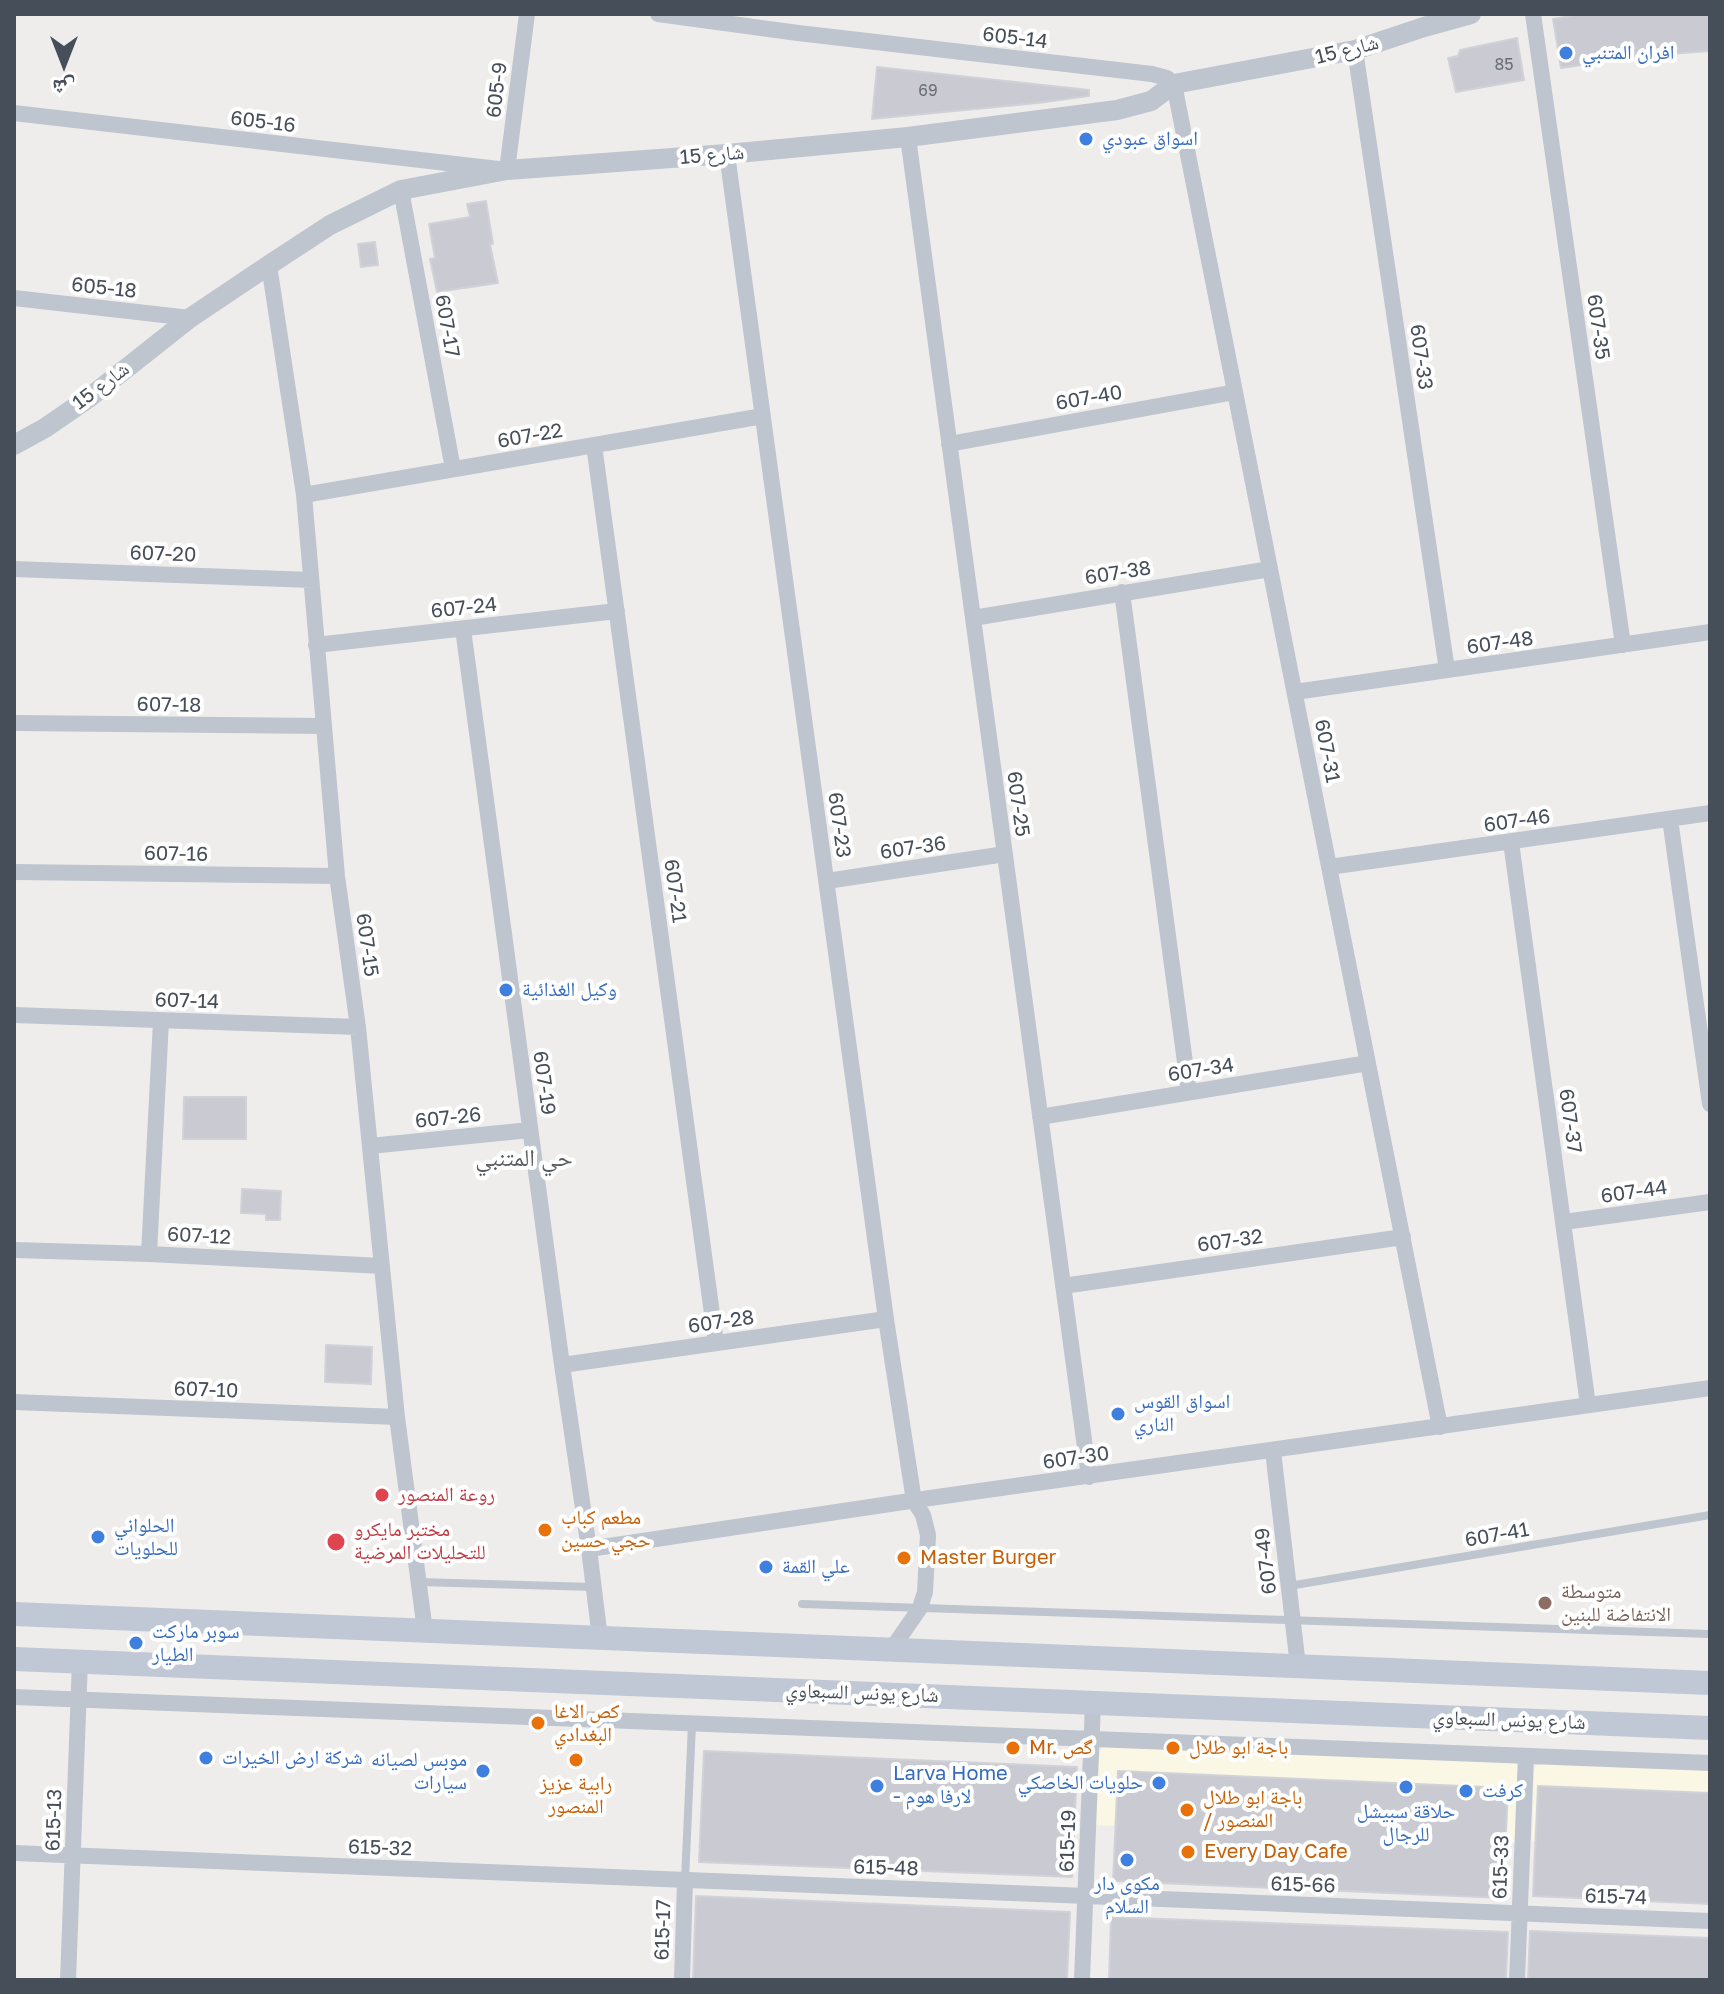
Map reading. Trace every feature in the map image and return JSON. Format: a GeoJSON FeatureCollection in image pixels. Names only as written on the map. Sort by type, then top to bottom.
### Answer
{"type":"FeatureCollection","features":[{"type":"Feature","properties":{"kind":"main road"},"geometry":{"type":"LineString","coordinates":[[14,1614],[1710,1683]]}},
{"type":"Feature","properties":{"kind":"main road"},"geometry":{"type":"LineString","coordinates":[[890,1694],[891,1650]]}},
{"type":"Feature","properties":{"kind":"main road","name":"شارع يونس السبعاوي"},"geometry":{"type":"LineString","coordinates":[[14,1659],[1710,1728]]}},
{"type":"Feature","properties":{"kind":"street","name":"605-9"},"geometry":{"type":"LineString","coordinates":[[507,170],[527,14]]}},
{"type":"Feature","properties":{"kind":"street","name":"605-14"},"geometry":{"type":"LineString","coordinates":[[658,14],[1152,74],[1167,78],[1174,84]]}},
{"type":"Feature","properties":{"kind":"street","name":"شارع 15"},"geometry":{"type":"LineString","coordinates":[[14,445],[90,397],[190,318],[269,265],[330,225],[401,190],[507,170],[908,137],[1117,110],[1151,101],[1174,84],[1355,50],[1425,21],[1471,14]]}},
{"type":"Feature","properties":{"kind":"street","name":"607-35"},"geometry":{"type":"LineString","coordinates":[[1533,14],[1623,645]]}},
{"type":"Feature","properties":{"kind":"street","name":"607-33"},"geometry":{"type":"LineString","coordinates":[[1355,50],[1447,670]]}},
{"type":"Feature","properties":{"kind":"street","name":"607-31"},"geometry":{"type":"LineString","coordinates":[[1174,84],[1440,1427]]}},
{"type":"Feature","properties":{"kind":"street","name":"605-16"},"geometry":{"type":"LineString","coordinates":[[14,113],[507,170]]}},
{"type":"Feature","properties":{"kind":"street","name":"607-25"},"geometry":{"type":"LineString","coordinates":[[908,137],[1089,1477]]}},
{"type":"Feature","properties":{"kind":"street","name":"607-23"},"geometry":{"type":"LineString","coordinates":[[727,154],[886,1319],[914,1501],[923,1515],[928,1535],[925,1592],[920,1608]]}},
{"type":"Feature","properties":{"kind":"street","name":"607-17"},"geometry":{"type":"LineString","coordinates":[[401,190],[453,469]]}},
{"type":"Feature","properties":{"kind":"street","name":"607-15"},"geometry":{"type":"LineString","coordinates":[[269,265],[304,495],[337,876],[358,1027],[397,1417],[425,1631]]}},
{"type":"Feature","properties":{"kind":"street","name":"605-18"},"geometry":{"type":"LineString","coordinates":[[14,298],[190,318]]}},
{"type":"Feature","properties":{"kind":"street","name":"607-40"},"geometry":{"type":"LineString","coordinates":[[949,444],[1235,392]]}},
{"type":"Feature","properties":{"kind":"street","name":"607-22"},"geometry":{"type":"LineString","coordinates":[[304,495],[763,416]]}},
{"type":"Feature","properties":{"kind":"street","name":"607-21"},"geometry":{"type":"LineString","coordinates":[[594,445],[716,1343]]}},
{"type":"Feature","properties":{"kind":"street","name":"607-20"},"geometry":{"type":"LineString","coordinates":[[14,569],[311,580]]}},
{"type":"Feature","properties":{"kind":"street","name":"607-38"},"geometry":{"type":"LineString","coordinates":[[973,618],[1270,569]]}},
{"type":"Feature","properties":{"kind":"street"},"geometry":{"type":"LineString","coordinates":[[1122,592],[1189,1092]]}},
{"type":"Feature","properties":{"kind":"street","name":"607-24"},"geometry":{"type":"LineString","coordinates":[[316,645],[617,611]]}},
{"type":"Feature","properties":{"kind":"street","name":"607-19"},"geometry":{"type":"LineString","coordinates":[[463,629],[600,1638]]}},
{"type":"Feature","properties":{"kind":"street","name":"607-48"},"geometry":{"type":"LineString","coordinates":[[1295,692],[1710,632]]}},
{"type":"Feature","properties":{"kind":"street","name":"607-18"},"geometry":{"type":"LineString","coordinates":[[14,723],[324,726]]}},
{"type":"Feature","properties":{"kind":"street","name":"607-46"},"geometry":{"type":"LineString","coordinates":[[1329,867],[1710,813]]}},
{"type":"Feature","properties":{"kind":"street"},"geometry":{"type":"LineString","coordinates":[[1670,819],[1710,1104]]}},
{"type":"Feature","properties":{"kind":"street","name":"607-37"},"geometry":{"type":"LineString","coordinates":[[1511,842],[1588,1405]]}},
{"type":"Feature","properties":{"kind":"street","name":"607-36"},"geometry":{"type":"LineString","coordinates":[[827,881],[1005,854]]}},
{"type":"Feature","properties":{"kind":"street","name":"607-16"},"geometry":{"type":"LineString","coordinates":[[14,872],[337,876]]}},
{"type":"Feature","properties":{"kind":"street","name":"607-14"},"geometry":{"type":"LineString","coordinates":[[14,1015],[358,1027]]}},
{"type":"Feature","properties":{"kind":"street"},"geometry":{"type":"LineString","coordinates":[[149,1254],[161,1021]]}},
{"type":"Feature","properties":{"kind":"street","name":"607-34"},"geometry":{"type":"LineString","coordinates":[[1040,1117],[1368,1063]]}},
{"type":"Feature","properties":{"kind":"street","name":"607-26"},"geometry":{"type":"LineString","coordinates":[[370,1146],[530,1130]]}},
{"type":"Feature","properties":{"kind":"street","name":"607-44"},"geometry":{"type":"LineString","coordinates":[[1564,1222],[1710,1202]]}},
{"type":"Feature","properties":{"kind":"street","name":"607-32"},"geometry":{"type":"LineString","coordinates":[[1063,1286],[1403,1237]]}},
{"type":"Feature","properties":{"kind":"street","name":"607-12"},"geometry":{"type":"LineString","coordinates":[[14,1250],[382,1266]]}},
{"type":"Feature","properties":{"kind":"street","name":"607-28"},"geometry":{"type":"LineString","coordinates":[[562,1365],[886,1319]]}},
{"type":"Feature","properties":{"kind":"street","name":"607-30"},"geometry":{"type":"LineString","coordinates":[[589,1549],[1710,1388]]}},
{"type":"Feature","properties":{"kind":"street","name":"607-10"},"geometry":{"type":"LineString","coordinates":[[14,1402],[397,1417]]}},
{"type":"Feature","properties":{"kind":"street","name":"607-49"},"geometry":{"type":"LineString","coordinates":[[1273,1451],[1298,1666]]}},
{"type":"Feature","properties":{"kind":"street"},"geometry":{"type":"LineString","coordinates":[[891,1650],[920,1608]]}},
{"type":"Feature","properties":{"kind":"street","name":"615-13"},"geometry":{"type":"LineString","coordinates":[[68,1980],[80,1661]]}},
{"type":"Feature","properties":{"kind":"street"},"geometry":{"type":"LineString","coordinates":[[14,1697],[1710,1763]]}},
{"type":"Feature","properties":{"kind":"street","name":"615-19"},"geometry":{"type":"LineString","coordinates":[[1082,1980],[1093,1703]]}},
{"type":"Feature","properties":{"kind":"street","name":"615-33"},"geometry":{"type":"LineString","coordinates":[[1517,1980],[1526,1756]]}},
{"type":"Feature","properties":{"kind":"street","name":"615-32"},"geometry":{"type":"LineString","coordinates":[[14,1853],[685,1881]]}},
{"type":"Feature","properties":{"kind":"street","name":"615-48"},"geometry":{"type":"LineString","coordinates":[[685,1881],[1086,1896]]}},
{"type":"Feature","properties":{"kind":"street","name":"615-17"},"geometry":{"type":"LineString","coordinates":[[682,1980],[685,1881]]}},
{"type":"Feature","properties":{"kind":"street","name":"615-66"},"geometry":{"type":"LineString","coordinates":[[1086,1896],[1519,1914]]}},
{"type":"Feature","properties":{"kind":"street","name":"615-74"},"geometry":{"type":"LineString","coordinates":[[1519,1914],[1710,1921]]}},
{"type":"Feature","properties":{"kind":"lane","name":"607-41"},"geometry":{"type":"LineString","coordinates":[[1289,1586],[1710,1515]]}},
{"type":"Feature","properties":{"kind":"lane"},"geometry":{"type":"LineString","coordinates":[[419,1582],[594,1587]]}},
{"type":"Feature","properties":{"kind":"lane"},"geometry":{"type":"LineString","coordinates":[[802,1604],[1710,1634]]}},
{"type":"Feature","properties":{"kind":"lane"},"geometry":{"type":"LineString","coordinates":[[685,1881],[692,1724]]}},
{"type":"Feature","properties":{"kind":"shaded area"},"geometry":{"type":"Polygon","coordinates":[[[1107,1745],[1510,1761],[1518,1765],[1516,1843],[1095,1825],[1099,1754],[1107,1745]]]}},
{"type":"Feature","properties":{"kind":"shaded area"},"geometry":{"type":"Polygon","coordinates":[[[1535,1766],[1710,1769],[1710,1848],[1532,1841],[1534,1773],[1535,1766]]]}},
{"type":"Feature","properties":{"kind":"building"},"geometry":{"type":"Polygon","coordinates":[[[1584,14],[1710,14],[1710,51],[1643,56],[1561,68],[1553,19],[1584,14]]]}},
{"type":"Feature","properties":{"kind":"building"},"geometry":{"type":"Polygon","coordinates":[[[1517,38],[1524,80],[1456,92],[1448,58],[1458,56],[1460,50],[1517,38]]]}},
{"type":"Feature","properties":{"kind":"building"},"geometry":{"type":"Polygon","coordinates":[[[877,67],[1089,90],[1089,96],[872,119],[877,67]]]}},
{"type":"Feature","properties":{"kind":"building"},"geometry":{"type":"Polygon","coordinates":[[[486,201],[498,283],[437,292],[430,259],[435,258],[429,224],[470,217],[467,204],[486,201]]]}},
{"type":"Feature","properties":{"kind":"building"},"geometry":{"type":"Polygon","coordinates":[[[375,242],[378,265],[361,267],[358,244],[375,242]]]}},
{"type":"Feature","properties":{"kind":"building"},"geometry":{"type":"Polygon","coordinates":[[[184,1097],[246,1097],[246,1139],[183,1139],[184,1097]]]}},
{"type":"Feature","properties":{"kind":"building"},"geometry":{"type":"Polygon","coordinates":[[[242,1189],[281,1191],[280,1220],[266,1220],[266,1214],[241,1213],[242,1189]]]}},
{"type":"Feature","properties":{"kind":"building"},"geometry":{"type":"Polygon","coordinates":[[[326,1345],[372,1347],[371,1384],[325,1382],[326,1345]]]}},
{"type":"Feature","properties":{"kind":"building"},"geometry":{"type":"Polygon","coordinates":[[[704,1751],[1077,1767],[1072,1877],[699,1862],[704,1751]]]}},
{"type":"Feature","properties":{"kind":"building"},"geometry":{"type":"Polygon","coordinates":[[[1118,1771],[1508,1788],[1503,1898],[1113,1881],[1118,1771]]]}},
{"type":"Feature","properties":{"kind":"building"},"geometry":{"type":"Polygon","coordinates":[[[1538,1786],[1710,1793],[1710,1904],[1533,1896],[1538,1786]]]}},
{"type":"Feature","properties":{"kind":"building"},"geometry":{"type":"Polygon","coordinates":[[[696,1896],[1070,1912],[1067,1980],[693,1980],[696,1896]]]}},
{"type":"Feature","properties":{"kind":"building"},"geometry":{"type":"Polygon","coordinates":[[[1111,1917],[1508,1932],[1506,1980],[1109,1980],[1111,1917]]]}},
{"type":"Feature","properties":{"kind":"building"},"geometry":{"type":"Polygon","coordinates":[[[1530,1931],[1710,1938],[1710,1980],[1528,1980],[1530,1931]]]}},
{"type":"Feature","properties":{"kind":"place","name":"افران المتنبي"},"geometry":{"type":"Point","coordinates":[1566,53]}},
{"type":"Feature","properties":{"kind":"place","name":"اسواق عبودي"},"geometry":{"type":"Point","coordinates":[1086,139]}},
{"type":"Feature","properties":{"kind":"place","name":"وكيل الغذائية"},"geometry":{"type":"Point","coordinates":[506,990]}},
{"type":"Feature","properties":{"kind":"place","name":"اسواق القوس الناري"},"geometry":{"type":"Point","coordinates":[1118,1414]}},
{"type":"Feature","properties":{"kind":"place","name":"روعة المنصور"},"geometry":{"type":"Point","coordinates":[382,1495]}},
{"type":"Feature","properties":{"kind":"place","name":"مطعم كباب حجي حسين"},"geometry":{"type":"Point","coordinates":[545,1530]}},
{"type":"Feature","properties":{"kind":"place","name":"الحلواني للحلويات"},"geometry":{"type":"Point","coordinates":[98,1537]}},
{"type":"Feature","properties":{"kind":"place","name":"مختبر مايكرو للتحليلات المرضية"},"geometry":{"type":"Point","coordinates":[336,1542]}},
{"type":"Feature","properties":{"kind":"place","name":"Master Burger"},"geometry":{"type":"Point","coordinates":[904,1558]}},
{"type":"Feature","properties":{"kind":"place","name":"علي القمة"},"geometry":{"type":"Point","coordinates":[766,1567]}},
{"type":"Feature","properties":{"kind":"place","name":"متوسطة الانتفاضة للبنين"},"geometry":{"type":"Point","coordinates":[1545,1603]}},
{"type":"Feature","properties":{"kind":"place","name":"سوبر ماركت الطيار"},"geometry":{"type":"Point","coordinates":[136,1643]}},
{"type":"Feature","properties":{"kind":"place","name":"كص الاغا البغدادي"},"geometry":{"type":"Point","coordinates":[538,1723]}},
{"type":"Feature","properties":{"kind":"place","name":"Mr. گص"},"geometry":{"type":"Point","coordinates":[1013,1748]}},
{"type":"Feature","properties":{"kind":"place","name":"باجة ابو طلال"},"geometry":{"type":"Point","coordinates":[1173,1748]}},
{"type":"Feature","properties":{"kind":"place","name":"شركة ارض الخيرات"},"geometry":{"type":"Point","coordinates":[206,1758]}},
{"type":"Feature","properties":{"kind":"place","name":"رابية عزيز المنصور"},"geometry":{"type":"Point","coordinates":[576,1760]}},
{"type":"Feature","properties":{"kind":"place","name":"موبس لصيانه سيارات"},"geometry":{"type":"Point","coordinates":[483,1771]}},
{"type":"Feature","properties":{"kind":"place","name":"حلويات الخاصكي"},"geometry":{"type":"Point","coordinates":[1159,1783]}},
{"type":"Feature","properties":{"kind":"place","name":"Larva Home - لارفا هوم"},"geometry":{"type":"Point","coordinates":[877,1786]}},
{"type":"Feature","properties":{"kind":"place","name":"حلاقة سبيشل للرجال"},"geometry":{"type":"Point","coordinates":[1406,1787]}},
{"type":"Feature","properties":{"kind":"place","name":"كرفت"},"geometry":{"type":"Point","coordinates":[1466,1791]}},
{"type":"Feature","properties":{"kind":"place","name":"باجة ابو طلال / المنصور"},"geometry":{"type":"Point","coordinates":[1187,1810]}},
{"type":"Feature","properties":{"kind":"place","name":"Every Day Cafe"},"geometry":{"type":"Point","coordinates":[1188,1852]}},
{"type":"Feature","properties":{"kind":"place","name":"مكوى دار السلام"},"geometry":{"type":"Point","coordinates":[1127,1860]}},
{"type":"Feature","properties":{"kind":"district","name":"حي المتنبي"},"geometry":{"type":"Point","coordinates":[524,1158]}}]}
